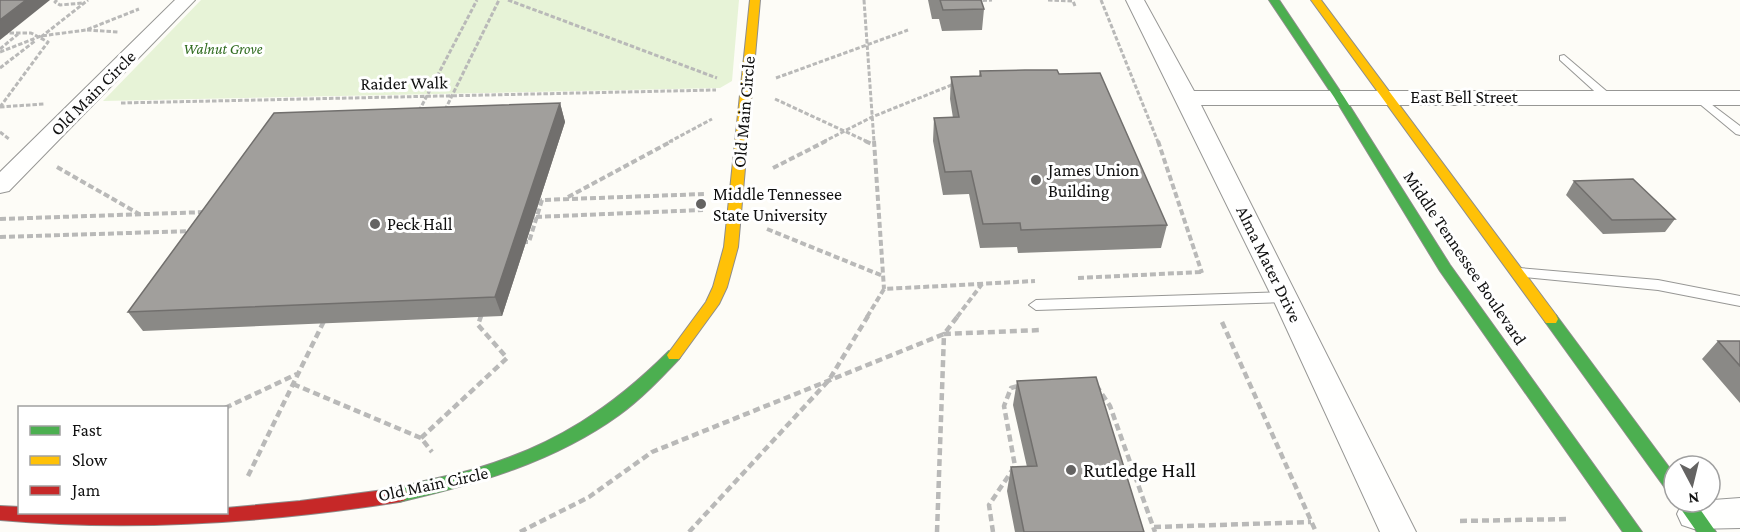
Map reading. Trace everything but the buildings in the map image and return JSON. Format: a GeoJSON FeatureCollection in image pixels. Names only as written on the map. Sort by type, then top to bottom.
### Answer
{"type":"FeatureCollection","features":[{"type":"Feature","properties":{"kind":"main road","name":"Old Main Circle"},"geometry":{"type":"LineString","coordinates":[[228,514],[306,509],[456,483],[517,464],[575,438],[629,400],[668,362],[701,323],[720,287],[736,217],[744,91],[754,0]]}},
{"type":"Feature","properties":{"kind":"main road","name":"Middle Tennessee Boulevard"},"geometry":{"type":"LineString","coordinates":[[1274,0],[1339,97],[1445,268],[1633,532]]}},
{"type":"Feature","properties":{"kind":"main road","name":"Middle Tennessee Boulevard"},"geometry":{"type":"LineString","coordinates":[[1316,0],[1662,471]]}},
{"type":"Feature","properties":{"kind":"main road","name":"Old Main Circle"},"geometry":{"type":"LineString","coordinates":[[0,513],[41,519],[134,520],[228,514]]}},
{"type":"Feature","properties":{"kind":"street","name":"Old Main Circle"},"geometry":{"type":"LineString","coordinates":[[0,186],[186,0]]}},
{"type":"Feature","properties":{"kind":"street","name":"Alma Mater Drive"},"geometry":{"type":"LineString","coordinates":[[1135,0],[1187,98],[1286,297],[1398,532]]}},
{"type":"Feature","properties":{"kind":"street","name":"East Bell Street"},"geometry":{"type":"LineString","coordinates":[[1187,98],[1388,96],[1740,98]]}},
{"type":"Feature","properties":{"kind":"street"},"geometry":{"type":"LineString","coordinates":[[1696,516],[1740,513]]}},
{"type":"Feature","properties":{"kind":"lane"},"geometry":{"type":"LineString","coordinates":[[1564,58],[1607,97]]}},
{"type":"Feature","properties":{"kind":"lane"},"geometry":{"type":"LineString","coordinates":[[1700,98],[1740,132]]}},
{"type":"Feature","properties":{"kind":"lane"},"geometry":{"type":"LineString","coordinates":[[1517,273],[1658,285],[1740,301]]}},
{"type":"Feature","properties":{"kind":"lane"},"geometry":{"type":"LineString","coordinates":[[1036,305],[1286,297]]}},
{"type":"Feature","properties":{"kind":"path"},"geometry":{"type":"LineString","coordinates":[[57,0],[55,2],[60,5],[84,3]]}},
{"type":"Feature","properties":{"kind":"path"},"geometry":{"type":"LineString","coordinates":[[0,68],[88,0]]}},
{"type":"Feature","properties":{"kind":"path"},"geometry":{"type":"LineString","coordinates":[[418,113],[477,0]]}},
{"type":"Feature","properties":{"kind":"path"},"geometry":{"type":"LineString","coordinates":[[444,112],[499,0]]}},
{"type":"Feature","properties":{"kind":"path"},"geometry":{"type":"LineString","coordinates":[[508,0],[727,82]]}},
{"type":"Feature","properties":{"kind":"path"},"geometry":{"type":"LineString","coordinates":[[689,532],[829,380],[884,289],[864,0]]}},
{"type":"Feature","properties":{"kind":"path"},"geometry":{"type":"LineString","coordinates":[[973,1],[992,0]]}},
{"type":"Feature","properties":{"kind":"path"},"geometry":{"type":"LineString","coordinates":[[1101,0],[1149,115],[1201,272],[1316,532]]}},
{"type":"Feature","properties":{"kind":"path"},"geometry":{"type":"LineString","coordinates":[[1051,7],[1049,1],[1073,1],[1075,6]]}},
{"type":"Feature","properties":{"kind":"path"},"geometry":{"type":"LineString","coordinates":[[86,30],[141,9]]}},
{"type":"Feature","properties":{"kind":"path"},"geometry":{"type":"LineString","coordinates":[[0,50],[41,36],[86,30],[127,33]]}},
{"type":"Feature","properties":{"kind":"path"},"geometry":{"type":"LineString","coordinates":[[775,79],[867,43],[908,30]]}},
{"type":"Feature","properties":{"kind":"path"},"geometry":{"type":"LineString","coordinates":[[0,107],[48,42],[41,36],[31,33],[4,33]]}},
{"type":"Feature","properties":{"kind":"path"},"geometry":{"type":"LineString","coordinates":[[0,50],[18,33]]}},
{"type":"Feature","properties":{"kind":"path"},"geometry":{"type":"LineString","coordinates":[[769,171],[872,117],[956,82]]}},
{"type":"Feature","properties":{"kind":"path","name":"Raider Walk"},"geometry":{"type":"LineString","coordinates":[[82,103],[721,90]]}},
{"type":"Feature","properties":{"kind":"path"},"geometry":{"type":"LineString","coordinates":[[774,98],[874,145]]}},
{"type":"Feature","properties":{"kind":"path"},"geometry":{"type":"LineString","coordinates":[[564,199],[715,117]]}},
{"type":"Feature","properties":{"kind":"path"},"geometry":{"type":"LineString","coordinates":[[55,165],[140,214]]}},
{"type":"Feature","properties":{"kind":"path"},"geometry":{"type":"LineString","coordinates":[[516,242],[529,242],[542,200],[703,193],[710,198]]}},
{"type":"Feature","properties":{"kind":"path"},"geometry":{"type":"LineString","coordinates":[[536,217],[702,211],[709,207]]}},
{"type":"Feature","properties":{"kind":"path"},"geometry":{"type":"LineString","coordinates":[[533,209],[539,209]]}},
{"type":"Feature","properties":{"kind":"path"},"geometry":{"type":"LineString","coordinates":[[0,219],[209,212],[209,221]]}},
{"type":"Feature","properties":{"kind":"path"},"geometry":{"type":"LineString","coordinates":[[760,226],[883,276]]}},
{"type":"Feature","properties":{"kind":"path"},"geometry":{"type":"LineString","coordinates":[[0,237],[202,231]]}},
{"type":"Feature","properties":{"kind":"path"},"geometry":{"type":"LineString","coordinates":[[1074,279],[1201,272]]}},
{"type":"Feature","properties":{"kind":"path"},"geometry":{"type":"LineString","coordinates":[[884,289],[1039,280]]}},
{"type":"Feature","properties":{"kind":"path"},"geometry":{"type":"LineString","coordinates":[[520,532],[562,515],[622,477],[652,452],[944,333],[981,284]]}},
{"type":"Feature","properties":{"kind":"path"},"geometry":{"type":"LineString","coordinates":[[471,313],[493,312]]}},
{"type":"Feature","properties":{"kind":"path"},"geometry":{"type":"LineString","coordinates":[[421,438],[507,358],[478,325],[482,313]]}},
{"type":"Feature","properties":{"kind":"path"},"geometry":{"type":"LineString","coordinates":[[246,479],[325,319],[314,319]]}},
{"type":"Feature","properties":{"kind":"path"},"geometry":{"type":"LineString","coordinates":[[937,532],[944,333]]}},
{"type":"Feature","properties":{"kind":"path"},"geometry":{"type":"LineString","coordinates":[[228,407],[298,374]]}},
{"type":"Feature","properties":{"kind":"path"},"geometry":{"type":"LineString","coordinates":[[993,532],[989,505],[1015,466],[1004,406],[1011,388],[1031,381]]}},
{"type":"Feature","properties":{"kind":"path"},"geometry":{"type":"LineString","coordinates":[[1088,383],[1099,386],[1110,406],[1155,530],[1311,522]]}},
{"type":"Feature","properties":{"kind":"path"},"geometry":{"type":"LineString","coordinates":[[293,384],[421,438],[456,483]]}},
{"type":"Feature","properties":{"kind":"path"},"geometry":{"type":"LineString","coordinates":[[1460,521],[1570,519]]}},
{"type":"Feature","properties":{"kind":"green space","name":"Walnut Grove"},"geometry":{"type":"Polygon","coordinates":[[[201,0],[739,0],[732,81],[720,88],[103,101],[201,0]]]}},
{"type":"Feature","properties":{"kind":"traffic: fast"},"geometry":{"type":"LineString","coordinates":[[1274,0],[1339,97],[1445,268],[1633,532]]}},
{"type":"Feature","properties":{"kind":"traffic: fast"},"geometry":{"type":"LineString","coordinates":[[1551,319],[1662,471]]}},
{"type":"Feature","properties":{"kind":"traffic: fast"},"geometry":{"type":"LineString","coordinates":[[399,495],[477,476],[549,449],[614,410],[645,385],[674,355]]}},
{"type":"Feature","properties":{"kind":"traffic: fast"},"geometry":{"type":"LineString","coordinates":[[1694,514],[1707,532]]}},
{"type":"Feature","properties":{"kind":"traffic: slow"},"geometry":{"type":"LineString","coordinates":[[674,355],[712,304],[720,287],[731,247],[755,0]]}},
{"type":"Feature","properties":{"kind":"traffic: slow"},"geometry":{"type":"LineString","coordinates":[[1316,0],[1551,319]]}},
{"type":"Feature","properties":{"kind":"traffic: jam"},"geometry":{"type":"LineString","coordinates":[[0,513],[99,519],[200,518],[300,509],[399,495]]}},
{"type":"Feature","properties":{"kind":"place","name":"James Union Building"},"geometry":{"type":"Point","coordinates":[1036,180]}},
{"type":"Feature","properties":{"kind":"place","name":"Middle Tennessee State University"},"geometry":{"type":"Point","coordinates":[701,204]}},
{"type":"Feature","properties":{"kind":"place","name":"Peck Hall"},"geometry":{"type":"Point","coordinates":[375,224]}},
{"type":"Feature","properties":{"kind":"place","name":"Rutledge Hall"},"geometry":{"type":"Point","coordinates":[1071,470]}}]}
